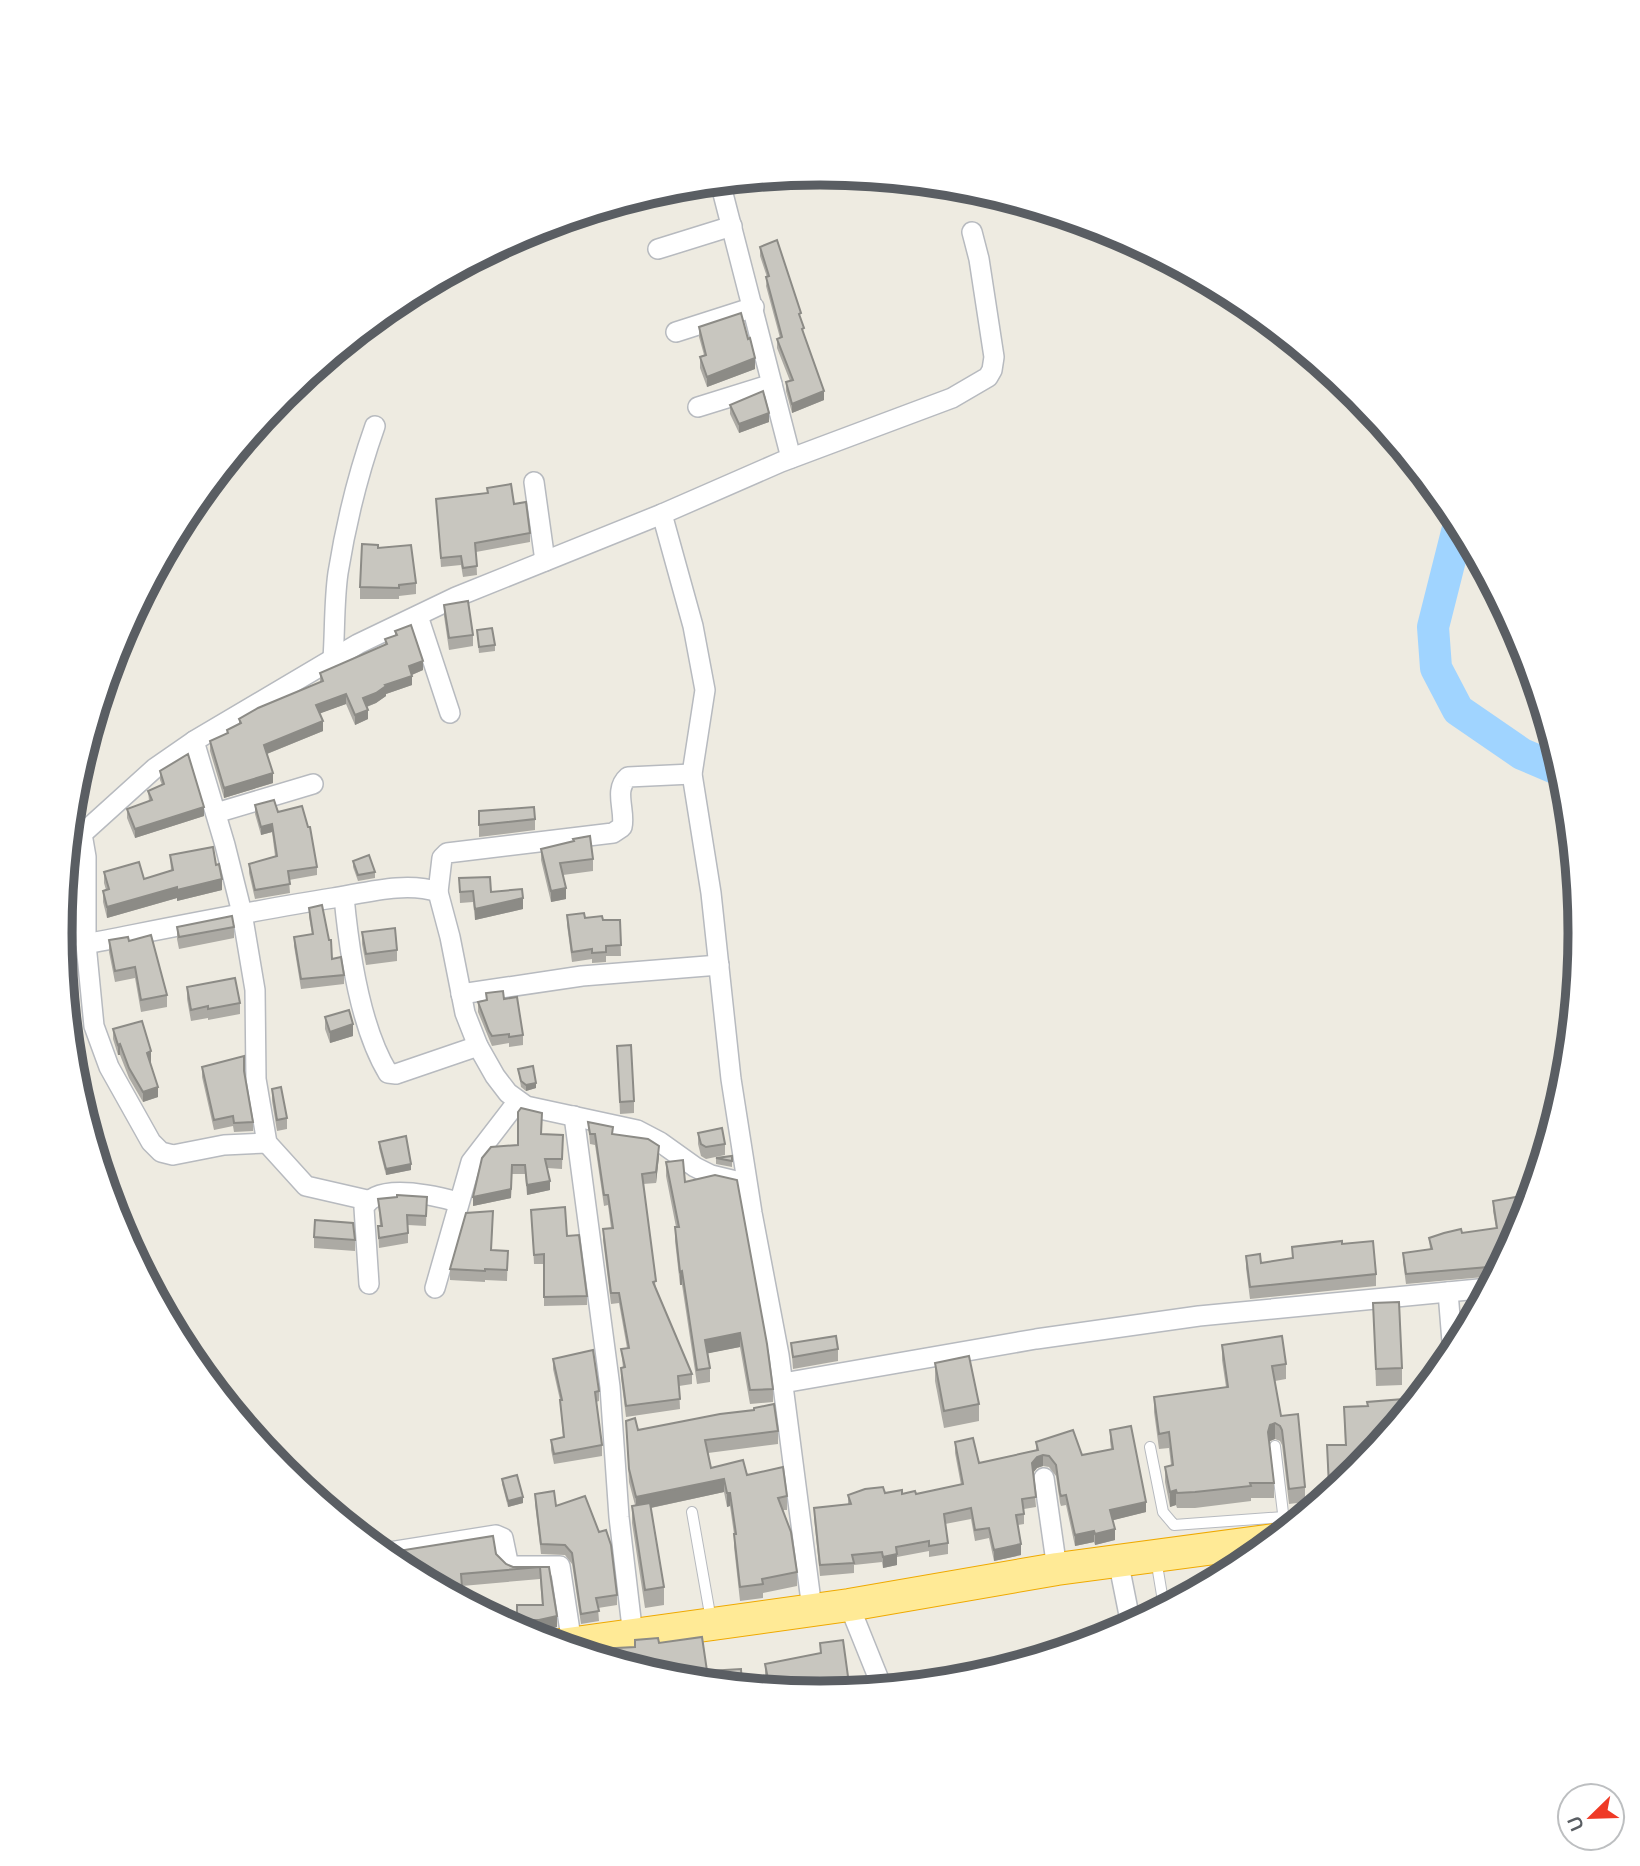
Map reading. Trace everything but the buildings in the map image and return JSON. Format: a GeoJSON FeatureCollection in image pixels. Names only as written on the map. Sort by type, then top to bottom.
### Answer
{"type":"FeatureCollection","features":[{"type":"Feature","properties":{"kind":"highway"},"geometry":{"type":"LineString","coordinates":[[582,1643],[849,1605],[1156,1555],[1273,1529]]}},
{"type":"Feature","properties":{"kind":"street"},"geometry":{"type":"LineString","coordinates":[[722,191],[791,458]]}},
{"type":"Feature","properties":{"kind":"street"},"geometry":{"type":"LineString","coordinates":[[658,249],[732,226]]}},
{"type":"Feature","properties":{"kind":"street"},"geometry":{"type":"LineString","coordinates":[[78,836],[155,768],[194,741],[333,659],[418,616],[456,597],[662,514],[791,458],[952,398],[988,377],[994,357],[979,258],[972,232]]}},
{"type":"Feature","properties":{"kind":"street"},"geometry":{"type":"LineString","coordinates":[[676,332],[754,307]]}},
{"type":"Feature","properties":{"kind":"street"},"geometry":{"type":"LineString","coordinates":[[698,407],[772,384]]}},
{"type":"Feature","properties":{"kind":"street"},"geometry":{"type":"LineString","coordinates":[[333,659],[338,576],[344,537],[363,460],[375,426]]}},
{"type":"Feature","properties":{"kind":"street"},"geometry":{"type":"LineString","coordinates":[[534,482],[545,561]]}},
{"type":"Feature","properties":{"kind":"street"},"geometry":{"type":"LineString","coordinates":[[662,514],[693,626],[705,691],[692,774],[711,893],[731,1079],[783,1383],[812,1609]]}},
{"type":"Feature","properties":{"kind":"street"},"geometry":{"type":"LineString","coordinates":[[418,616],[450,713]]}},
{"type":"Feature","properties":{"kind":"street"},"geometry":{"type":"LineString","coordinates":[[194,741],[242,914],[255,990],[256,1079],[267,1143],[306,1186],[367,1200],[375,1196],[423,1193],[458,1202]]}},
{"type":"Feature","properties":{"kind":"street"},"geometry":{"type":"LineString","coordinates":[[692,774],[628,777],[622,782],[620,789],[624,820],[622,827],[613,833],[447,853],[442,858],[438,892],[465,1013],[478,1046],[495,1076],[518,1101],[526,1106],[636,1130],[711,1175],[747,1183]]}},
{"type":"Feature","properties":{"kind":"street"},"geometry":{"type":"LineString","coordinates":[[216,813],[313,784]]}},
{"type":"Feature","properties":{"kind":"street"},"geometry":{"type":"LineString","coordinates":[[77,843],[86,857],[86,944],[94,1026],[109,1067],[151,1142],[161,1152],[173,1155],[224,1145],[267,1143]]}},
{"type":"Feature","properties":{"kind":"street"},"geometry":{"type":"LineString","coordinates":[[86,944],[344,897],[411,888],[438,892]]}},
{"type":"Feature","properties":{"kind":"street"},"geometry":{"type":"LineString","coordinates":[[344,897],[348,940],[357,984],[368,1024],[388,1073],[396,1074],[478,1046]]}},
{"type":"Feature","properties":{"kind":"street"},"geometry":{"type":"LineString","coordinates":[[461,994],[583,976],[719,965]]}},
{"type":"Feature","properties":{"kind":"street"},"geometry":{"type":"LineString","coordinates":[[435,1288],[471,1162],[518,1101]]}},
{"type":"Feature","properties":{"kind":"street"},"geometry":{"type":"LineString","coordinates":[[575,1116],[610,1387],[619,1517],[633,1636]]}},
{"type":"Feature","properties":{"kind":"street"},"geometry":{"type":"LineString","coordinates":[[367,1200],[364,1208],[369,1284]]}},
{"type":"Feature","properties":{"kind":"street"},"geometry":{"type":"LineString","coordinates":[[783,1383],[1036,1339],[1199,1316],[1478,1289]]}},
{"type":"Feature","properties":{"kind":"street"},"geometry":{"type":"LineString","coordinates":[[1448,1292],[1451,1334]]}},
{"type":"Feature","properties":{"kind":"street"},"geometry":{"type":"LineString","coordinates":[[1044,1478],[1057,1569]]}},
{"type":"Feature","properties":{"kind":"street"},"geometry":{"type":"LineString","coordinates":[[398,1551],[496,1535],[503,1538],[508,1562],[513,1566],[560,1566],[565,1637]]}},
{"type":"Feature","properties":{"kind":"street"},"geometry":{"type":"LineString","coordinates":[[1118,1560],[1129,1614]]}},
{"type":"Feature","properties":{"kind":"street"},"geometry":{"type":"LineString","coordinates":[[849,1605],[879,1679]]}},
{"type":"Feature","properties":{"kind":"lane"},"geometry":{"type":"LineString","coordinates":[[1275,1446],[1279,1525]]}},
{"type":"Feature","properties":{"kind":"lane"},"geometry":{"type":"LineString","coordinates":[[1150,1447],[1163,1512],[1174,1525],[1275,1528]]}},
{"type":"Feature","properties":{"kind":"lane"},"geometry":{"type":"LineString","coordinates":[[692,1512],[712,1624]]}},
{"type":"Feature","properties":{"kind":"lane"},"geometry":{"type":"LineString","coordinates":[[1156,1555],[1163,1598]]}},
{"type":"Feature","properties":{"kind":"waterway"},"geometry":{"type":"LineString","coordinates":[[1455,539],[1433,627],[1436,668],[1458,710],[1522,754],[1549,766]]}}]}
